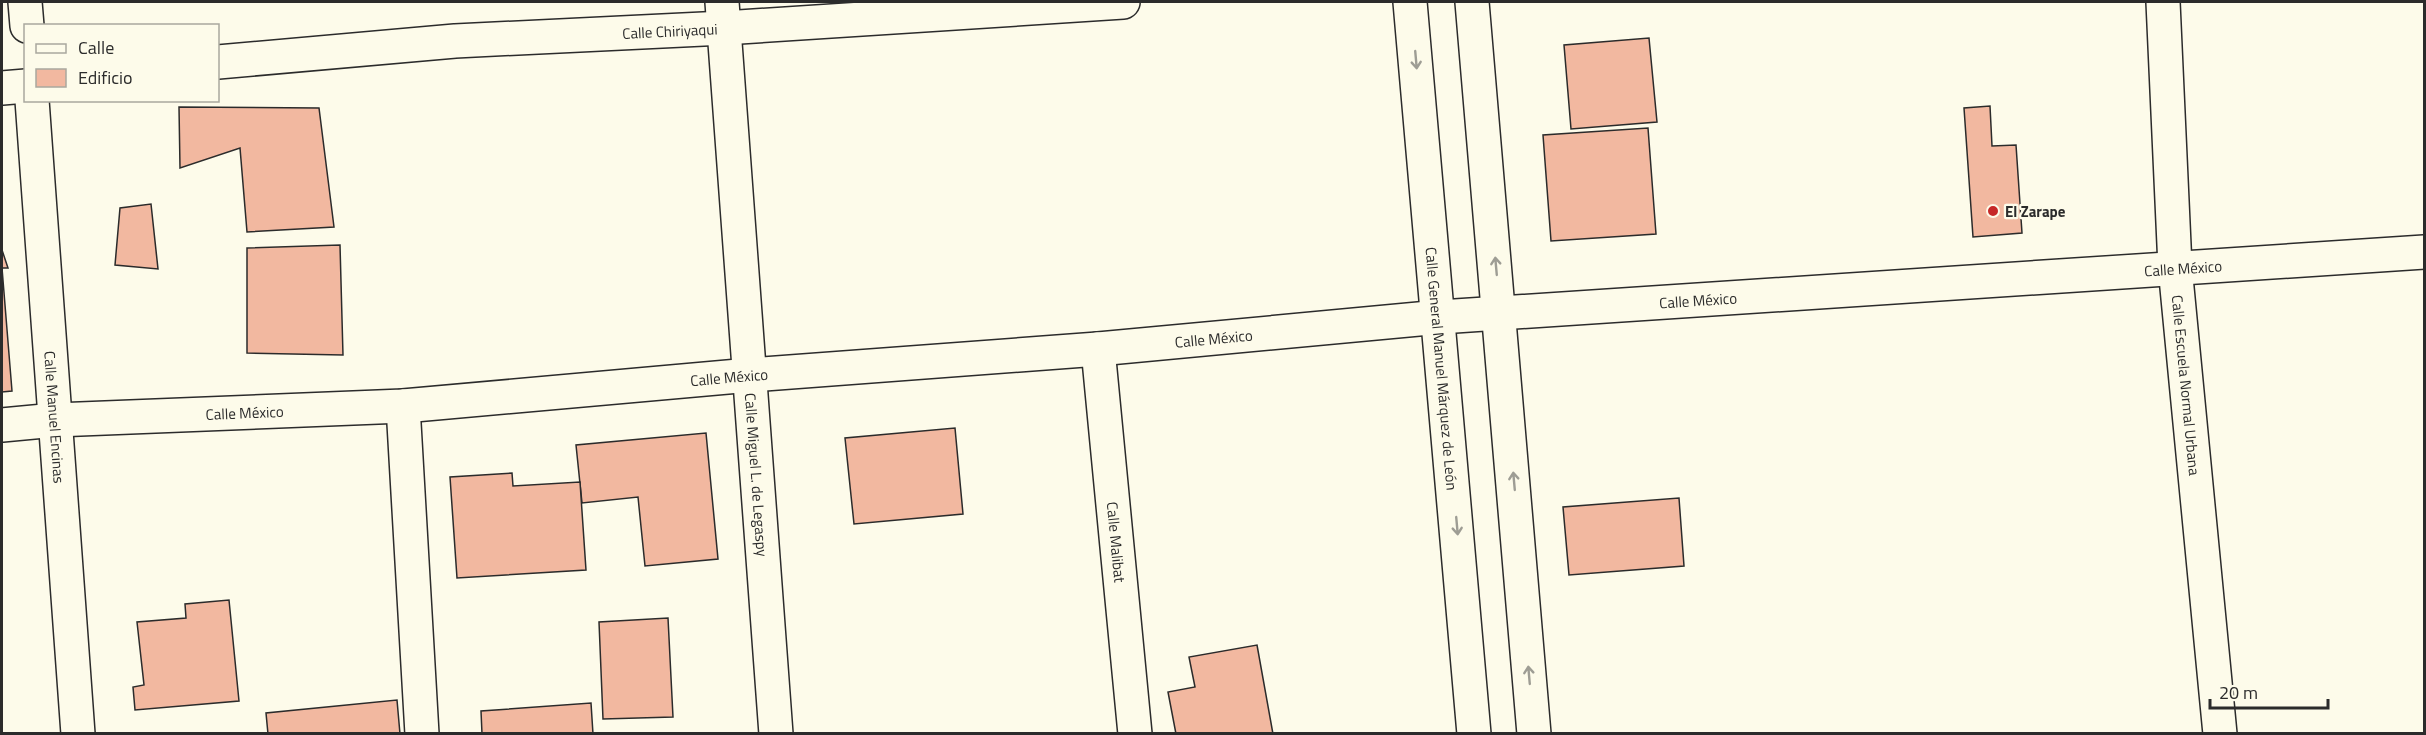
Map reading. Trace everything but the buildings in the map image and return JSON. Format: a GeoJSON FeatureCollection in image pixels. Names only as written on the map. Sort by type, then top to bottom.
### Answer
{"type":"FeatureCollection","features":[{"type":"Feature","properties":{"kind":"street"},"geometry":{"type":"LineString","coordinates":[[25,2],[27,24]]}},
{"type":"Feature","properties":{"kind":"street","name":"Calle Chiriyaqui"},"geometry":{"type":"LineString","coordinates":[[219,62],[723,15],[1123,2]]}},
{"type":"Feature","properties":{"kind":"street","name":"Calle General Manuel Márquez de León"},"geometry":{"type":"LineString","coordinates":[[1410,2],[1440,317],[1474,734]]}},
{"type":"Feature","properties":{"kind":"street"},"geometry":{"type":"LineString","coordinates":[[1472,2],[1534,734]]}},
{"type":"Feature","properties":{"kind":"street","name":"Calle Escuela Normal Urbana"},"geometry":{"type":"LineString","coordinates":[[2163,2],[2175,267],[2220,734]]}},
{"type":"Feature","properties":{"kind":"street","name":"Calle Miguel L. de Legaspy"},"geometry":{"type":"LineString","coordinates":[[723,15],[776,734]]}},
{"type":"Feature","properties":{"kind":"street"},"geometry":{"type":"LineString","coordinates":[[2,88],[24,86]]}},
{"type":"Feature","properties":{"kind":"street","name":"Calle Manuel Encinas"},"geometry":{"type":"LineString","coordinates":[[32,102],[78,734]]}},
{"type":"Feature","properties":{"kind":"street","name":"Calle México"},"geometry":{"type":"LineString","coordinates":[[2,425],[55,420],[403,406],[750,375],[1098,349],[1500,312],[2424,252]]}},
{"type":"Feature","properties":{"kind":"street","name":"Calle Malibat"},"geometry":{"type":"LineString","coordinates":[[1098,349],[1136,734]]}},
{"type":"Feature","properties":{"kind":"street"},"geometry":{"type":"LineString","coordinates":[[403,406],[422,734]]}},
{"type":"Feature","properties":{"kind":"place","name":"El Zarape"},"geometry":{"type":"Point","coordinates":[1993,211]}}]}
